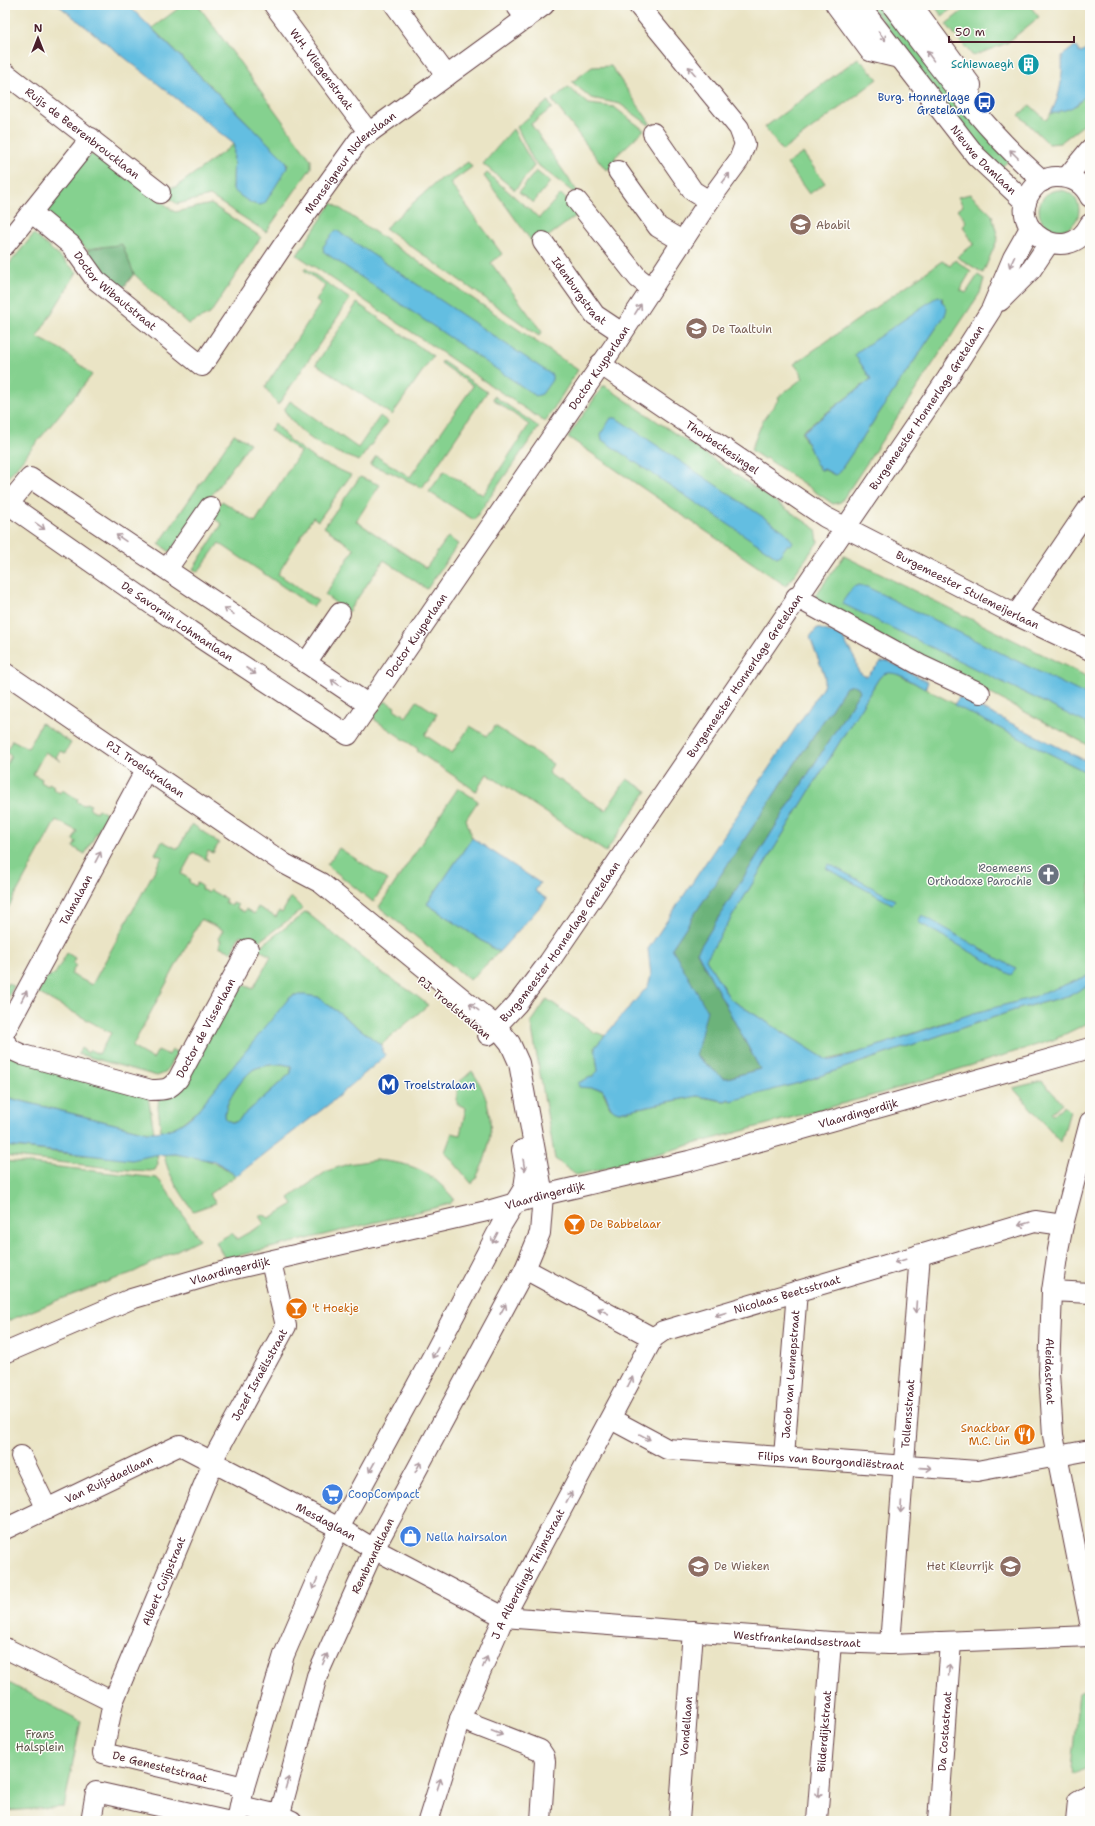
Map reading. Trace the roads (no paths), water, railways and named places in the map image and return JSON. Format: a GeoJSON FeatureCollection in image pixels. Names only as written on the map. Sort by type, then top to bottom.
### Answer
{"type":"FeatureCollection","features":[{"type":"Feature","properties":{"kind":"street","name":"W.H. Vliegenstraat"},"geometry":{"type":"LineString","coordinates":[[274,5],[369,133]]}},
{"type":"Feature","properties":{"kind":"street"},"geometry":{"type":"LineString","coordinates":[[396,5],[447,76]]}},
{"type":"Feature","properties":{"kind":"street","name":"Monseigneur Nolenslaan"},"geometry":{"type":"LineString","coordinates":[[202,366],[320,193],[359,140],[447,76],[521,12],[544,5]]}},
{"type":"Feature","properties":{"kind":"street","name":"Doctor Kuyperlaan"},"geometry":{"type":"LineString","coordinates":[[348,735],[622,333],[709,201],[739,160],[745,144],[739,128],[638,5]]}},
{"type":"Feature","properties":{"kind":"street"},"geometry":{"type":"LineString","coordinates":[[836,5],[870,52],[899,58]]}},
{"type":"Feature","properties":{"kind":"street","name":"Nieuwe Damlaan"},"geometry":{"type":"LineString","coordinates":[[859,5],[976,156],[1026,203]]}},
{"type":"Feature","properties":{"kind":"street"},"geometry":{"type":"LineString","coordinates":[[892,5],[935,63],[969,105],[1001,141],[1043,180]]}},
{"type":"Feature","properties":{"kind":"street"},"geometry":{"type":"LineString","coordinates":[[912,5],[971,85],[969,105]]}},
{"type":"Feature","properties":{"kind":"street","name":"Ruijs de Beerenbroucklaan"},"geometry":{"type":"LineString","coordinates":[[5,73],[91,138],[160,193]]}},
{"type":"Feature","properties":{"kind":"street"},"geometry":{"type":"LineString","coordinates":[[653,133],[693,191],[709,201]]}},
{"type":"Feature","properties":{"kind":"street"},"geometry":{"type":"LineString","coordinates":[[5,245],[91,138]]}},
{"type":"Feature","properties":{"kind":"street"},"geometry":{"type":"LineString","coordinates":[[1067,177],[1090,149]]}},
{"type":"Feature","properties":{"kind":"street"},"geometry":{"type":"LineString","coordinates":[[618,171],[658,227],[682,241]]}},
{"type":"Feature","properties":{"kind":"street"},"geometry":{"type":"LineString","coordinates":[[1087,233],[1066,243],[1058,244],[1049,242],[1041,239],[1030,228],[1025,212],[1029,194],[1035,186],[1043,180],[1055,177],[1067,177],[1078,182],[1089,191]]}},
{"type":"Feature","properties":{"kind":"street"},"geometry":{"type":"LineString","coordinates":[[577,202],[638,278],[651,288]]}},
{"type":"Feature","properties":{"kind":"street","name":"Doctor Wibautstraat"},"geometry":{"type":"LineString","coordinates":[[31,212],[71,245],[96,280],[202,366]]}},
{"type":"Feature","properties":{"kind":"street","name":"Burgemeester Honnerlage Gretelaan"},"geometry":{"type":"LineString","coordinates":[[492,1030],[518,1004],[549,962],[796,597],[947,379],[991,310],[1014,258],[1030,228]]}},
{"type":"Feature","properties":{"kind":"street","name":"Idenburgstraat"},"geometry":{"type":"LineString","coordinates":[[543,242],[595,315],[622,333]]}},
{"type":"Feature","properties":{"kind":"street","name":"Burgemeester Honnerlage Gretelaan"},"geometry":{"type":"LineString","coordinates":[[991,310],[1031,270],[1049,242]]}},
{"type":"Feature","properties":{"kind":"street","name":"Thorbeckesingel"},"geometry":{"type":"LineString","coordinates":[[600,364],[824,517],[845,528]]}},
{"type":"Feature","properties":{"kind":"street"},"geometry":{"type":"LineString","coordinates":[[6,506],[30,478],[369,705]]}},
{"type":"Feature","properties":{"kind":"street","name":"De Savornin Lohmanlaan"},"geometry":{"type":"LineString","coordinates":[[6,506],[190,631],[348,735]]}},
{"type":"Feature","properties":{"kind":"street"},"geometry":{"type":"LineString","coordinates":[[1016,615],[1090,506]]}},
{"type":"Feature","properties":{"kind":"street"},"geometry":{"type":"LineString","coordinates":[[166,569],[210,507]]}},
{"type":"Feature","properties":{"kind":"street","name":"Burgemeester Stulemeijerlaan"},"geometry":{"type":"LineString","coordinates":[[845,528],[1016,615],[1090,650]]}},
{"type":"Feature","properties":{"kind":"street"},"geometry":{"type":"LineString","coordinates":[[796,597],[920,665],[980,693]]}},
{"type":"Feature","properties":{"kind":"street"},"geometry":{"type":"LineString","coordinates":[[306,662],[340,613]]}},
{"type":"Feature","properties":{"kind":"street","name":"P.J. Troelstralaan"},"geometry":{"type":"LineString","coordinates":[[5,673],[147,768],[285,864],[310,891],[510,1043],[519,1063],[542,1195]]}},
{"type":"Feature","properties":{"kind":"street","name":"Talmalaan"},"geometry":{"type":"LineString","coordinates":[[5,1031],[147,768]]}},
{"type":"Feature","properties":{"kind":"street","name":"Doctor de Visserlaan"},"geometry":{"type":"LineString","coordinates":[[5,1042],[12,1050],[22,1055],[151,1090],[171,1088],[178,1079],[248,949]]}},
{"type":"Feature","properties":{"kind":"street","name":"P.J. Troelstralaan"},"geometry":{"type":"LineString","coordinates":[[492,1030],[508,1072],[526,1174],[524,1188],[515,1204]]}},
{"type":"Feature","properties":{"kind":"street","name":"Vlaardingerdijk"},"geometry":{"type":"LineString","coordinates":[[5,1353],[131,1299],[225,1271],[271,1262],[515,1204],[542,1195],[704,1157],[1090,1048]]}},
{"type":"Feature","properties":{"kind":"street","name":"Aleidastraat"},"geometry":{"type":"LineString","coordinates":[[1090,1122],[1062,1225],[1052,1291],[1049,1373],[1053,1435],[1090,1622]]}},
{"type":"Feature","properties":{"kind":"street","name":"Rembrandtlaan"},"geometry":{"type":"LineString","coordinates":[[283,1819],[317,1676],[374,1549],[525,1269],[540,1233],[542,1195]]}},
{"type":"Feature","properties":{"kind":"street"},"geometry":{"type":"LineString","coordinates":[[241,1805],[284,1654],[339,1528],[436,1350],[502,1224],[515,1204]]}},
{"type":"Feature","properties":{"kind":"street","name":"Nicolaas Beetsstraat"},"geometry":{"type":"LineString","coordinates":[[653,1338],[663,1330],[1035,1221],[1062,1225]]}},
{"type":"Feature","properties":{"kind":"street","name":"Tollensstraat"},"geometry":{"type":"LineString","coordinates":[[890,1644],[920,1254]]}},
{"type":"Feature","properties":{"kind":"street","name":"Jozef Israëlsstraat"},"geometry":{"type":"LineString","coordinates":[[212,1461],[286,1326],[271,1262]]}},
{"type":"Feature","properties":{"kind":"street"},"geometry":{"type":"LineString","coordinates":[[525,1269],[653,1338]]}},
{"type":"Feature","properties":{"kind":"street","name":"Jacob van Lennepstraat"},"geometry":{"type":"LineString","coordinates":[[784,1457],[797,1291]]}},
{"type":"Feature","properties":{"kind":"street"},"geometry":{"type":"LineString","coordinates":[[1052,1291],[1090,1293]]}},
{"type":"Feature","properties":{"kind":"street","name":"J A Alberdingk Thijmstraat"},"geometry":{"type":"LineString","coordinates":[[428,1821],[460,1719],[504,1617],[653,1338]]}},
{"type":"Feature","properties":{"kind":"street","name":"Filips van Bourgondiëstraat"},"geometry":{"type":"LineString","coordinates":[[611,1419],[667,1449],[977,1471],[1090,1450]]}},
{"type":"Feature","properties":{"kind":"street","name":"Van Ruijsdaellaan"},"geometry":{"type":"LineString","coordinates":[[5,1529],[180,1445],[212,1461]]}},
{"type":"Feature","properties":{"kind":"street"},"geometry":{"type":"LineString","coordinates":[[21,1456],[46,1509]]}},
{"type":"Feature","properties":{"kind":"street","name":"Mesdaglaan"},"geometry":{"type":"LineString","coordinates":[[212,1461],[339,1528],[374,1549],[504,1617]]}},
{"type":"Feature","properties":{"kind":"street","name":"Albert Cuijpstraat"},"geometry":{"type":"LineString","coordinates":[[113,1702],[210,1470],[212,1461]]}},
{"type":"Feature","properties":{"kind":"street","name":"Westfrankelandsestraat"},"geometry":{"type":"LineString","coordinates":[[504,1617],[831,1642],[890,1644],[1090,1636]]}},
{"type":"Feature","properties":{"kind":"street","name":"Vondellaan"},"geometry":{"type":"LineString","coordinates":[[679,1821],[693,1631]]}},
{"type":"Feature","properties":{"kind":"street","name":"Bilderdijkstraat"},"geometry":{"type":"LineString","coordinates":[[817,1821],[831,1642]]}},
{"type":"Feature","properties":{"kind":"street","name":"Da Costastraat"},"geometry":{"type":"LineString","coordinates":[[938,1821],[951,1642]]}},
{"type":"Feature","properties":{"kind":"street"},"geometry":{"type":"LineString","coordinates":[[5,1648],[113,1702]]}},
{"type":"Feature","properties":{"kind":"street","name":"De Genestetstraat"},"geometry":{"type":"LineString","coordinates":[[113,1702],[103,1753],[241,1805],[283,1819]]}},
{"type":"Feature","properties":{"kind":"street"},"geometry":{"type":"LineString","coordinates":[[460,1719],[540,1750],[544,1756],[545,1762],[541,1821]]}},
{"type":"Feature","properties":{"kind":"street"},"geometry":{"type":"LineString","coordinates":[[91,1821],[96,1792],[226,1821]]}},
{"type":"Feature","properties":{"kind":"street"},"geometry":{"type":"LineString","coordinates":[[1076,1821],[1078,1801],[1090,1794]]}},
{"type":"Feature","properties":{"kind":"water"},"geometry":{"type":"Polygon","coordinates":[[[58,5],[128,5],[286,161],[287,168],[265,203],[261,205],[253,204],[233,190],[234,144],[58,5]]]}},
{"type":"Feature","properties":{"kind":"water"},"geometry":{"type":"Polygon","coordinates":[[[1075,46],[1080,53],[1090,46],[1090,89],[1073,107],[1059,111],[1058,113],[1051,113],[1061,85],[1062,56],[1075,46]]]}},
{"type":"Feature","properties":{"kind":"water"},"geometry":{"type":"Polygon","coordinates":[[[336,230],[552,375],[552,380],[542,394],[536,396],[324,252],[323,247],[336,230]]]}},
{"type":"Feature","properties":{"kind":"water"},"geometry":{"type":"Polygon","coordinates":[[[938,296],[942,298],[941,300],[947,309],[945,315],[838,474],[835,475],[824,469],[822,470],[818,468],[819,466],[816,464],[803,432],[871,379],[855,355],[857,352],[938,296]]]}},
{"type":"Feature","properties":{"kind":"water"},"geometry":{"type":"Polygon","coordinates":[[[611,418],[616,418],[784,531],[793,542],[790,546],[788,544],[777,557],[602,440],[601,434],[611,418]]]}},
{"type":"Feature","properties":{"kind":"water"},"geometry":{"type":"Polygon","coordinates":[[[859,585],[867,587],[1090,697],[1090,730],[1088,729],[1086,723],[843,604],[843,601],[853,587],[859,585]]]}},
{"type":"Feature","properties":{"kind":"water"},"geometry":{"type":"Polygon","coordinates":[[[817,628],[841,635],[856,661],[858,671],[864,676],[867,676],[881,662],[888,661],[928,682],[925,689],[902,676],[895,674],[884,674],[879,678],[706,959],[730,999],[827,1060],[832,1060],[974,1013],[1031,998],[1090,975],[1090,984],[1071,995],[1018,1009],[799,1083],[731,1101],[729,1099],[725,1101],[697,1096],[619,1112],[615,1111],[610,1106],[602,1089],[579,1087],[578,1083],[593,1076],[598,1071],[595,1047],[648,986],[651,976],[648,949],[823,687],[825,677],[810,637],[817,628]],[[854,685],[846,687],[672,948],[707,1010],[696,1056],[723,1078],[760,1069],[697,952],[860,691],[858,687],[854,685]]]}},
{"type":"Feature","properties":{"kind":"water"},"geometry":{"type":"Polygon","coordinates":[[[959,697],[1090,763],[1090,774],[954,705],[959,697]]]}},
{"type":"Feature","properties":{"kind":"water"},"geometry":{"type":"Polygon","coordinates":[[[472,838],[540,883],[535,891],[547,899],[499,952],[427,904],[472,838]]]}},
{"type":"Feature","properties":{"kind":"water"},"geometry":{"type":"Polygon","coordinates":[[[829,864],[895,900],[892,904],[826,868],[829,864]]]}},
{"type":"Feature","properties":{"kind":"water"},"geometry":{"type":"Polygon","coordinates":[[[922,915],[1016,969],[1011,975],[918,922],[922,915]]]}},
{"type":"Feature","properties":{"kind":"water"},"geometry":{"type":"Polygon","coordinates":[[[295,995],[318,997],[381,1045],[385,1056],[328,1105],[236,1176],[228,1169],[214,1161],[175,1154],[154,1155],[132,1160],[5,1146],[5,1097],[147,1132],[168,1130],[180,1125],[196,1112],[289,998],[295,995]],[[282,1064],[264,1066],[250,1072],[239,1084],[230,1099],[226,1107],[226,1119],[231,1122],[236,1122],[291,1073],[291,1066],[282,1064]]]}},
{"type":"Feature","properties":{"kind":"place","name":"Schiewaegh"},"geometry":{"type":"Point","coordinates":[1029,64]}},
{"type":"Feature","properties":{"kind":"place","name":"Burg. Honnerlage Gretelaan"},"geometry":{"type":"Point","coordinates":[985,103]}},
{"type":"Feature","properties":{"kind":"place","name":"Ababil"},"geometry":{"type":"Point","coordinates":[801,225]}},
{"type":"Feature","properties":{"kind":"place","name":"De Taaltuin"},"geometry":{"type":"Point","coordinates":[696,329]}},
{"type":"Feature","properties":{"kind":"place","name":"Roemeens Orthodoxe Parochie"},"geometry":{"type":"Point","coordinates":[1048,874]}},
{"type":"Feature","properties":{"kind":"place","name":"Troelstralaan"},"geometry":{"type":"Point","coordinates":[389,1085]}},
{"type":"Feature","properties":{"kind":"place","name":"De Babbelaar"},"geometry":{"type":"Point","coordinates":[574,1224]}},
{"type":"Feature","properties":{"kind":"place","name":"'t Hoekje"},"geometry":{"type":"Point","coordinates":[296,1308]}},
{"type":"Feature","properties":{"kind":"place","name":"Snackbar M.C. Lin"},"geometry":{"type":"Point","coordinates":[1025,1434]}},
{"type":"Feature","properties":{"kind":"place","name":"CoopCompact"},"geometry":{"type":"Point","coordinates":[333,1494]}},
{"type":"Feature","properties":{"kind":"place","name":"Nella hairsalon"},"geometry":{"type":"Point","coordinates":[411,1537]}},
{"type":"Feature","properties":{"kind":"place","name":"De Wieken"},"geometry":{"type":"Point","coordinates":[698,1566]}},
{"type":"Feature","properties":{"kind":"place","name":"Het Kleurrijk"},"geometry":{"type":"Point","coordinates":[1010,1566]}},
{"type":"Feature","properties":{"kind":"park label","name":"Frans Halsplein"},"geometry":{"type":"Point","coordinates":[40,1740]}}]}
